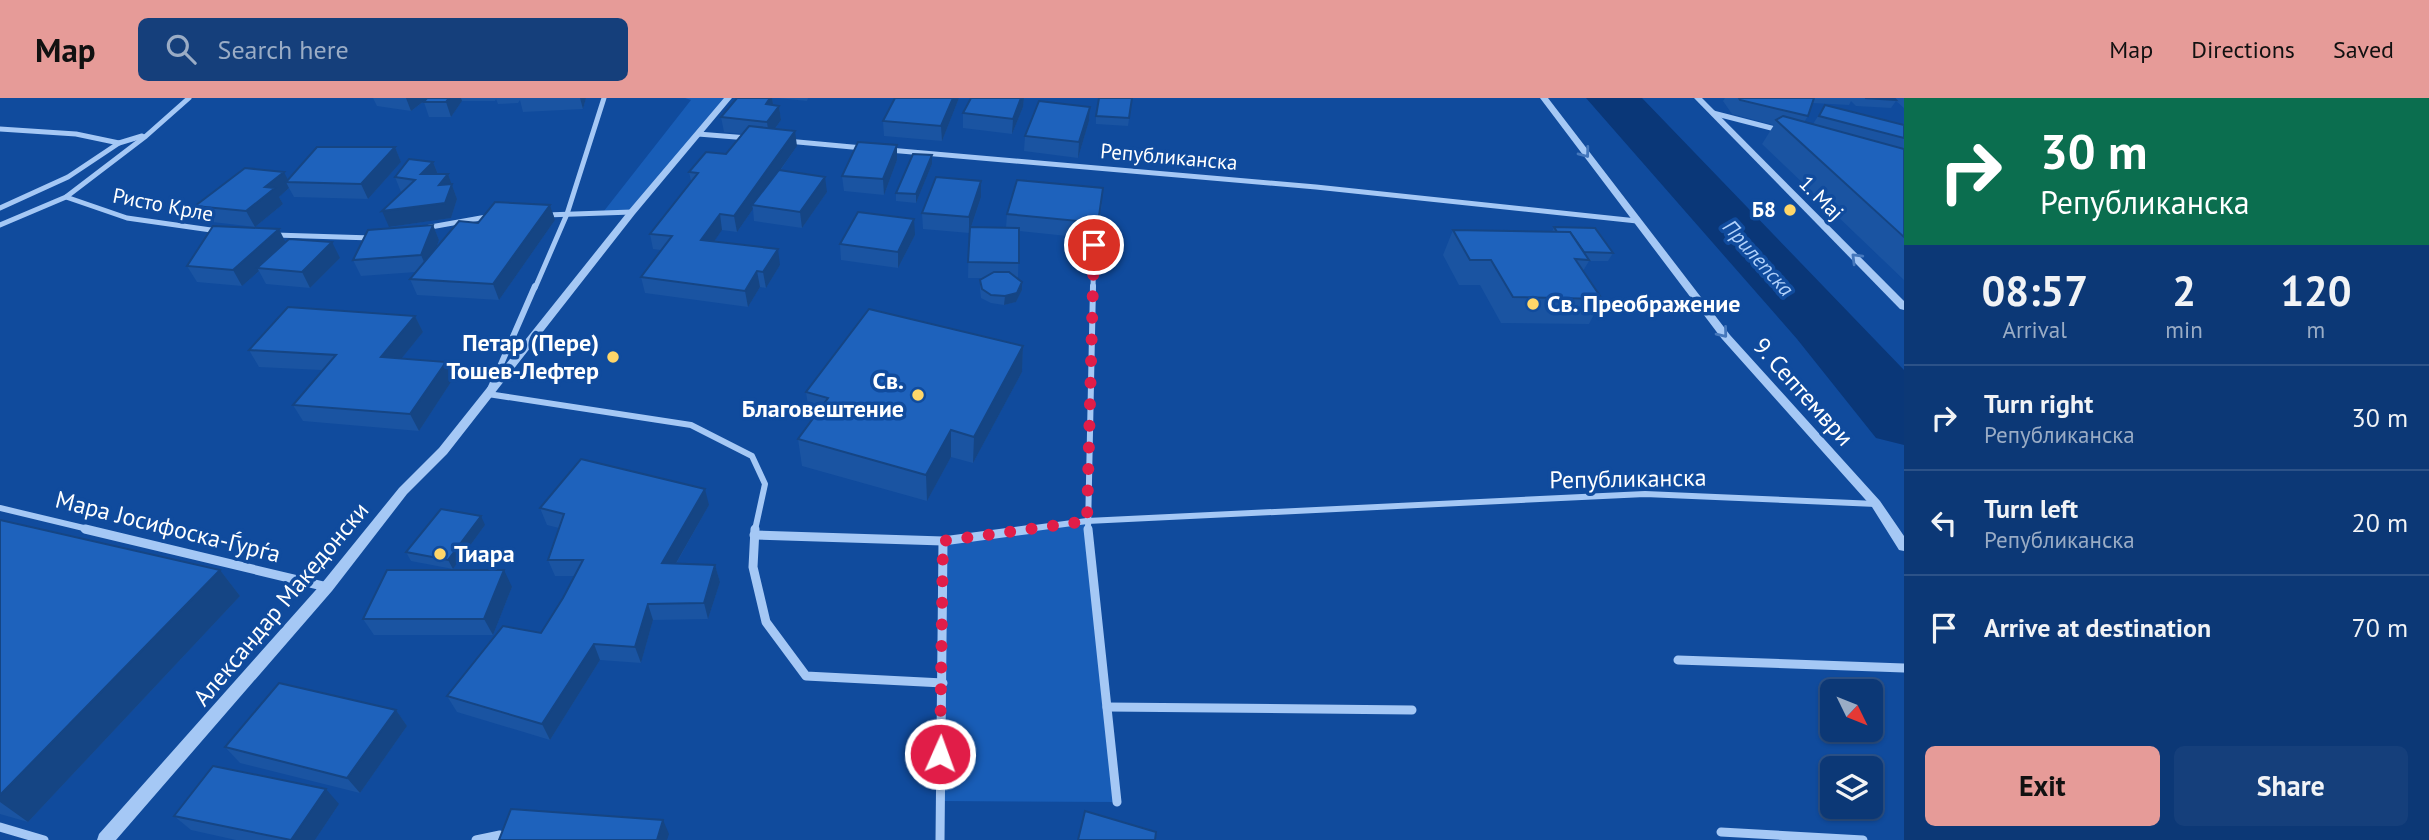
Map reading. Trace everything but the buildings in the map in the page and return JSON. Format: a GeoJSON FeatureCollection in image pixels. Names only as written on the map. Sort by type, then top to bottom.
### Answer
{"type":"FeatureCollection","features":[{"type":"Feature","properties":{"kind":"street"},"geometry":{"type":"LineString","coordinates":[[0,225],[66,197],[146,136],[189,98]]}},
{"type":"Feature","properties":{"kind":"street","name":"Александар Македонски"},"geometry":{"type":"LineString","coordinates":[[488,394],[567,214],[604,98]]}},
{"type":"Feature","properties":{"kind":"street","name":"Александар Македонски"},"geometry":{"type":"LineString","coordinates":[[106,840],[327,587],[404,491],[443,451],[632,212],[728,98]]}},
{"type":"Feature","properties":{"kind":"street","name":"9. Септември"},"geometry":{"type":"LineString","coordinates":[[1544,98],[1726,337],[1876,505],[1904,546]]}},
{"type":"Feature","properties":{"kind":"street","name":"1. Мај"},"geometry":{"type":"LineString","coordinates":[[1698,98],[1904,307]]}},
{"type":"Feature","properties":{"kind":"street"},"geometry":{"type":"LineString","coordinates":[[1713,113],[1787,132]]}},
{"type":"Feature","properties":{"kind":"street"},"geometry":{"type":"LineString","coordinates":[[0,129],[76,134],[119,143]]}},
{"type":"Feature","properties":{"kind":"street"},"geometry":{"type":"LineString","coordinates":[[698,134],[757,138]]}},
{"type":"Feature","properties":{"kind":"street"},"geometry":{"type":"LineString","coordinates":[[0,208],[68,177],[119,143],[146,136]]}},
{"type":"Feature","properties":{"kind":"street"},"geometry":{"type":"LineString","coordinates":[[776,140],[866,148]]}},
{"type":"Feature","properties":{"kind":"street","name":"Републиканска"},"geometry":{"type":"LineString","coordinates":[[880,149],[1316,187],[1637,221]]}},
{"type":"Feature","properties":{"kind":"street","name":"Ристо Крле"},"geometry":{"type":"LineString","coordinates":[[66,197],[127,218],[228,233]]}},
{"type":"Feature","properties":{"kind":"street"},"geometry":{"type":"LineString","coordinates":[[540,215],[632,212]]}},
{"type":"Feature","properties":{"kind":"street"},"geometry":{"type":"LineString","coordinates":[[419,229],[500,216]]}},
{"type":"Feature","properties":{"kind":"street"},"geometry":{"type":"LineString","coordinates":[[269,235],[366,239],[379,236]]}},
{"type":"Feature","properties":{"kind":"street"},"geometry":{"type":"LineString","coordinates":[[1094,245],[1087,521],[1117,802]]}},
{"type":"Feature","properties":{"kind":"street"},"geometry":{"type":"LineString","coordinates":[[488,394],[691,425],[752,456],[765,484],[754,535],[753,567],[766,622],[806,676],[943,683]]}},
{"type":"Feature","properties":{"kind":"street","name":"Републиканска"},"geometry":{"type":"LineString","coordinates":[[754,535],[943,541],[1087,521],[1646,494],[1876,505]]}},
{"type":"Feature","properties":{"kind":"street","name":"Мара Јосифоска-Ѓурѓа"},"geometry":{"type":"LineString","coordinates":[[0,508],[327,587]]}},
{"type":"Feature","properties":{"kind":"street"},"geometry":{"type":"LineString","coordinates":[[940,840],[943,541]]}},
{"type":"Feature","properties":{"kind":"street"},"geometry":{"type":"LineString","coordinates":[[1678,660],[1904,668]]}},
{"type":"Feature","properties":{"kind":"street"},"geometry":{"type":"LineString","coordinates":[[1108,707],[1412,710]]}},
{"type":"Feature","properties":{"kind":"street"},"geometry":{"type":"LineString","coordinates":[[0,827],[44,840]]}},
{"type":"Feature","properties":{"kind":"street"},"geometry":{"type":"LineString","coordinates":[[1721,832],[1863,840]]}},
{"type":"Feature","properties":{"kind":"street"},"geometry":{"type":"LineString","coordinates":[[476,840],[499,835]]}},
{"type":"Feature","properties":{"kind":"shaded area"},"geometry":{"type":"Polygon","coordinates":[[[685,98],[728,98],[632,212],[604,211],[691,100],[685,98]]]}},
{"type":"Feature","properties":{"kind":"shaded area"},"geometry":{"type":"Polygon","coordinates":[[[1087,521],[1117,802],[939,801],[943,541],[1087,521]]]}},
{"type":"Feature","properties":{"kind":"waterway","name":"Прилепска"},"geometry":{"type":"LineString","coordinates":[[1612,98],[1822,324],[1904,419]]}},
{"type":"Feature","properties":{"kind":"place","name":"Б8"},"geometry":{"type":"Point","coordinates":[1790,210]}},
{"type":"Feature","properties":{"kind":"place","name":"Св. Преображение"},"geometry":{"type":"Point","coordinates":[1533,304]}},
{"type":"Feature","properties":{"kind":"place","name":"Петар (Пере) Тошев-Лефтер"},"geometry":{"type":"Point","coordinates":[613,357]}},
{"type":"Feature","properties":{"kind":"place","name":"Св. Благовештение"},"geometry":{"type":"Point","coordinates":[918,395]}},
{"type":"Feature","properties":{"kind":"place","name":"Тиара"},"geometry":{"type":"Point","coordinates":[440,554]}},
{"type":"Feature","properties":{"kind":"route"},"geometry":{"type":"LineString","coordinates":[[940,754],[943,541],[1087,521],[1094,245]]}}]}
